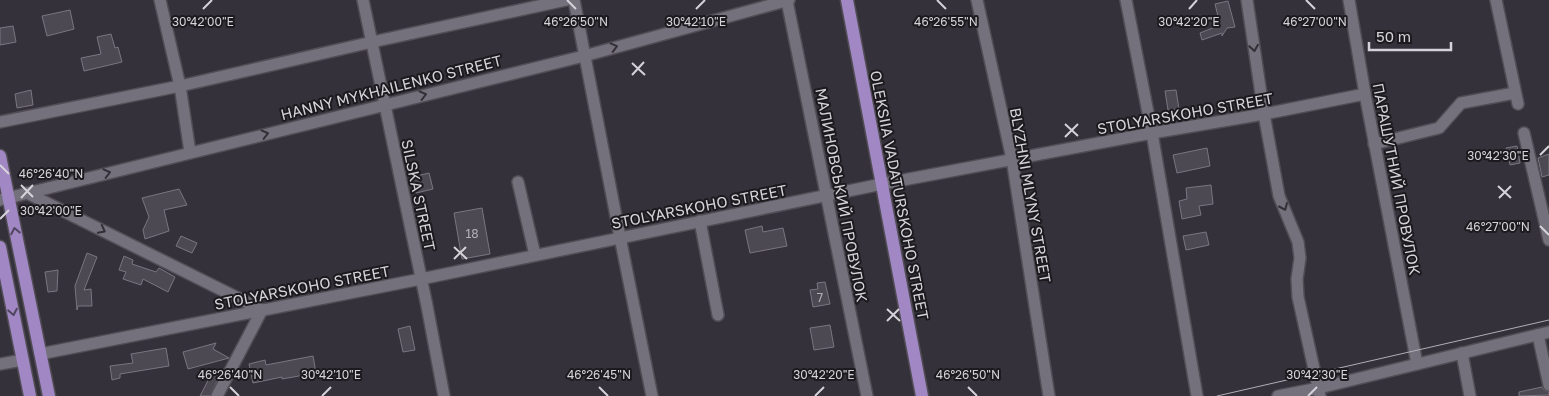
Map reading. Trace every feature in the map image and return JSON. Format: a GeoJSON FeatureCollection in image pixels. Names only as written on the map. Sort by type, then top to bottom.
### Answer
{"type":"FeatureCollection","features":[{"type":"Feature","properties":{"kind":"main road","name":"OLEKSIIA VADATURSKOHO STREET"},"geometry":{"type":"LineString","coordinates":[[847,0],[922,396]]}},
{"type":"Feature","properties":{"kind":"main road"},"geometry":{"type":"LineString","coordinates":[[0,156],[4,199],[49,396]]}},
{"type":"Feature","properties":{"kind":"main road"},"geometry":{"type":"LineString","coordinates":[[0,247],[30,396]]}},
{"type":"Feature","properties":{"kind":"street"},"geometry":{"type":"LineString","coordinates":[[160,0],[180,86],[190,152]]}},
{"type":"Feature","properties":{"kind":"street","name":"SILSKA STREET"},"geometry":{"type":"LineString","coordinates":[[363,0],[444,396]]}},
{"type":"Feature","properties":{"kind":"street"},"geometry":{"type":"LineString","coordinates":[[0,122],[180,86],[566,0]]}},
{"type":"Feature","properties":{"kind":"street"},"geometry":{"type":"LineString","coordinates":[[574,0],[652,396]]}},
{"type":"Feature","properties":{"kind":"street","name":"HANNY MYKHAILENKO STREET"},"geometry":{"type":"LineString","coordinates":[[4,199],[584,56],[788,0]]}},
{"type":"Feature","properties":{"kind":"street","name":"МАЛИНОВСЬКИЙ ПРОВУЛОК"},"geometry":{"type":"LineString","coordinates":[[788,0],[867,396]]}},
{"type":"Feature","properties":{"kind":"street","name":"BLYZHNI MLYNY STREET"},"geometry":{"type":"LineString","coordinates":[[977,0],[1012,159],[1049,396]]}},
{"type":"Feature","properties":{"kind":"street"},"geometry":{"type":"LineString","coordinates":[[1126,0],[1152,133],[1197,396]]}},
{"type":"Feature","properties":{"kind":"street"},"geometry":{"type":"LineString","coordinates":[[1247,0],[1264,114],[1279,196],[1298,242],[1300,258],[1297,278],[1298,297],[1320,392]]}},
{"type":"Feature","properties":{"kind":"street","name":"ПАРАШУТНИЙ ПРОВУЛОК"},"geometry":{"type":"LineString","coordinates":[[1349,0],[1374,144],[1417,364]]}},
{"type":"Feature","properties":{"kind":"street"},"geometry":{"type":"LineString","coordinates":[[1374,144],[1439,128],[1461,103],[1517,98],[1496,0]]}},
{"type":"Feature","properties":{"kind":"street","name":"STOLYARSKOHO STREET"},"geometry":{"type":"LineString","coordinates":[[40,354],[421,279],[882,184],[1365,94]]}},
{"type":"Feature","properties":{"kind":"street"},"geometry":{"type":"LineString","coordinates":[[1524,133],[1549,240]]}},
{"type":"Feature","properties":{"kind":"street"},"geometry":{"type":"LineString","coordinates":[[518,182],[535,255]]}},
{"type":"Feature","properties":{"kind":"street"},"geometry":{"type":"LineString","coordinates":[[27,193],[262,310],[216,396]]}},
{"type":"Feature","properties":{"kind":"street"},"geometry":{"type":"LineString","coordinates":[[700,221],[718,315]]}},
{"type":"Feature","properties":{"kind":"street"},"geometry":{"type":"LineString","coordinates":[[1278,396],[1320,392],[1417,364],[1544,334],[1549,385]]}},
{"type":"Feature","properties":{"kind":"street"},"geometry":{"type":"LineString","coordinates":[[1462,353],[1470,396]]}},
{"type":"Feature","properties":{"kind":"street"},"geometry":{"type":"LineString","coordinates":[[0,364],[23,360]]}},
{"type":"Feature","properties":{"kind":"building"},"geometry":{"type":"Polygon","coordinates":[[[1228,1],[1235,27],[1227,28],[1222,36],[1222,33],[1202,40],[1200,33],[1220,25],[1215,4],[1228,1]]]}},
{"type":"Feature","properties":{"kind":"building"},"geometry":{"type":"Polygon","coordinates":[[[70,10],[74,29],[47,36],[42,16],[70,10]]]}},
{"type":"Feature","properties":{"kind":"building"},"geometry":{"type":"Polygon","coordinates":[[[13,26],[16,42],[0,45],[0,28],[13,26]]]}},
{"type":"Feature","properties":{"kind":"building"},"geometry":{"type":"Polygon","coordinates":[[[111,34],[115,48],[118,47],[122,62],[84,71],[81,58],[101,54],[97,37],[111,34]]]}},
{"type":"Feature","properties":{"kind":"building"},"geometry":{"type":"Polygon","coordinates":[[[31,90],[33,105],[17,108],[15,94],[31,90]]]}},
{"type":"Feature","properties":{"kind":"building"},"geometry":{"type":"Polygon","coordinates":[[[1176,90],[1179,109],[1168,110],[1165,91],[1176,90]]]}},
{"type":"Feature","properties":{"kind":"building"},"geometry":{"type":"Polygon","coordinates":[[[1517,146],[1520,163],[1510,165],[1506,148],[1517,146]]]}},
{"type":"Feature","properties":{"kind":"building"},"geometry":{"type":"Polygon","coordinates":[[[1207,148],[1210,166],[1177,173],[1173,155],[1207,148]]]}},
{"type":"Feature","properties":{"kind":"building"},"geometry":{"type":"Polygon","coordinates":[[[1549,154],[1549,175],[1542,177],[1538,158],[1549,154]]]}},
{"type":"Feature","properties":{"kind":"building"},"geometry":{"type":"Polygon","coordinates":[[[429,173],[433,189],[416,193],[412,177],[429,173]]]}},
{"type":"Feature","properties":{"kind":"building"},"geometry":{"type":"Polygon","coordinates":[[[1211,185],[1213,204],[1199,206],[1201,215],[1182,219],[1179,201],[1187,199],[1186,188],[1211,185]]]}},
{"type":"Feature","properties":{"kind":"building"},"geometry":{"type":"Polygon","coordinates":[[[179,189],[187,205],[164,210],[169,231],[145,239],[143,230],[149,217],[142,198],[179,189]]]}},
{"type":"Feature","properties":{"kind":"building"},"geometry":{"type":"Polygon","coordinates":[[[482,208],[490,254],[462,259],[454,213],[482,208]]]}},
{"type":"Feature","properties":{"kind":"building"},"geometry":{"type":"Polygon","coordinates":[[[762,226],[763,232],[783,228],[787,246],[750,253],[745,230],[762,226]]]}},
{"type":"Feature","properties":{"kind":"building"},"geometry":{"type":"Polygon","coordinates":[[[1206,232],[1209,245],[1186,250],[1183,236],[1206,232]]]}},
{"type":"Feature","properties":{"kind":"building"},"geometry":{"type":"Polygon","coordinates":[[[181,236],[197,243],[192,253],[176,246],[181,236]]]}},
{"type":"Feature","properties":{"kind":"building"},"geometry":{"type":"Polygon","coordinates":[[[87,253],[97,257],[84,290],[91,289],[92,306],[78,306],[77,310],[75,286],[87,253]]]}},
{"type":"Feature","properties":{"kind":"building"},"geometry":{"type":"Polygon","coordinates":[[[124,256],[133,260],[132,264],[156,272],[159,268],[175,277],[168,292],[143,279],[141,285],[123,279],[126,272],[119,270],[124,256]]]}},
{"type":"Feature","properties":{"kind":"building"},"geometry":{"type":"Polygon","coordinates":[[[58,270],[57,291],[48,292],[45,272],[58,270]]]}},
{"type":"Feature","properties":{"kind":"building"},"geometry":{"type":"Polygon","coordinates":[[[825,282],[830,304],[813,307],[810,290],[818,289],[817,283],[825,282]]]}},
{"type":"Feature","properties":{"kind":"building"},"geometry":{"type":"Polygon","coordinates":[[[830,325],[834,347],[814,350],[810,328],[830,325]]]}},
{"type":"Feature","properties":{"kind":"building"},"geometry":{"type":"Polygon","coordinates":[[[410,326],[415,350],[403,352],[398,329],[410,326]]]}},
{"type":"Feature","properties":{"kind":"building"},"geometry":{"type":"Polygon","coordinates":[[[216,343],[213,349],[229,358],[188,369],[183,352],[216,343]]]}},
{"type":"Feature","properties":{"kind":"building"},"geometry":{"type":"Polygon","coordinates":[[[166,348],[169,366],[120,374],[120,378],[112,380],[110,366],[133,363],[131,354],[166,348]]]}},
{"type":"Feature","properties":{"kind":"building"},"geometry":{"type":"Polygon","coordinates":[[[313,356],[316,373],[253,383],[249,364],[265,360],[266,365],[313,356]]]}},
{"type":"Feature","properties":{"kind":"building"},"geometry":{"type":"Polygon","coordinates":[[[214,369],[221,373],[210,396],[200,396],[214,369]]]}},
{"type":"Feature","properties":{"kind":"building"},"geometry":{"type":"Polygon","coordinates":[[[1542,387],[1549,392],[1549,395],[1519,396],[1519,392],[1542,387]]]}},
{"type":"Feature","properties":{"kind":"tram line"},"geometry":{"type":"LineString","coordinates":[[1217,396],[1549,320]]}}]}
